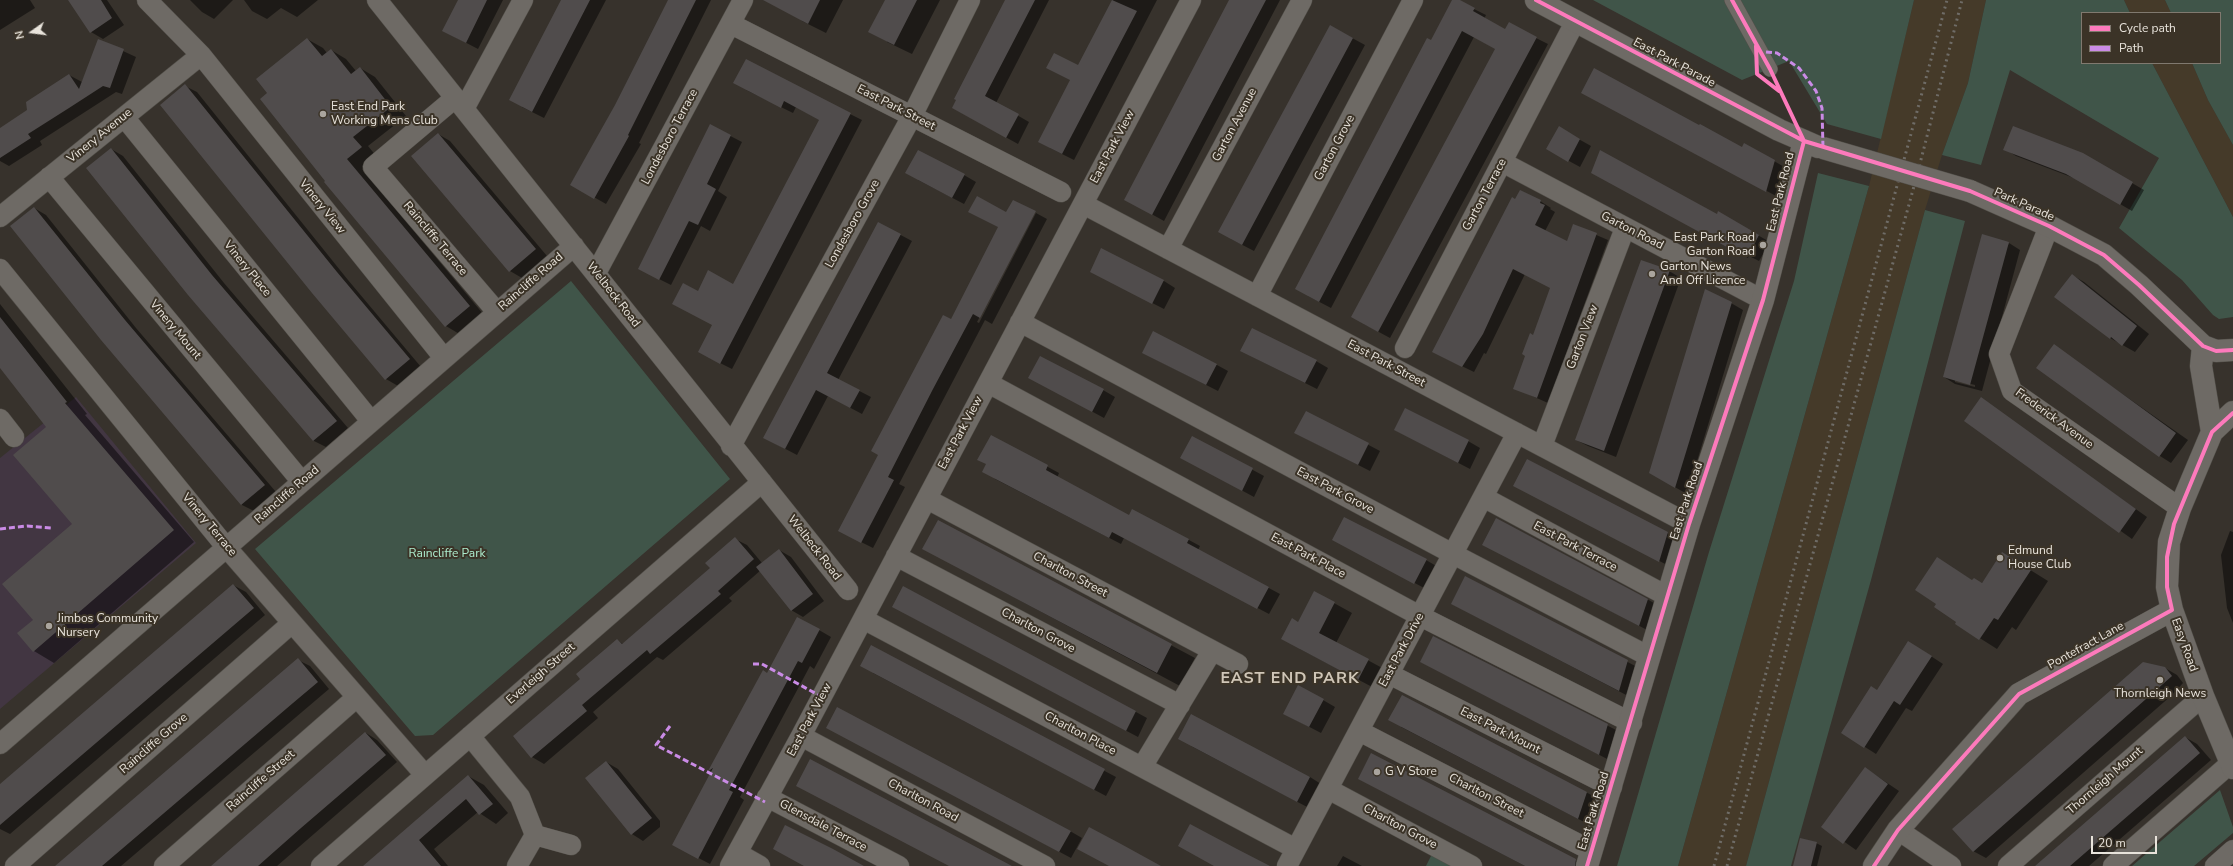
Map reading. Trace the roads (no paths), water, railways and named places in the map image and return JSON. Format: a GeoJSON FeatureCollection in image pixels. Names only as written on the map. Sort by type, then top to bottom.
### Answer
{"type":"FeatureCollection","features":[{"type":"Feature","properties":{"kind":"street","name":"Vinery View"},"geometry":{"type":"LineString","coordinates":[[147,0],[201,56],[444,358]]}},
{"type":"Feature","properties":{"kind":"street","name":"Welbeck Road"},"geometry":{"type":"LineString","coordinates":[[377,0],[596,273],[731,446],[762,482],[848,590]]}},
{"type":"Feature","properties":{"kind":"street"},"geometry":{"type":"LineString","coordinates":[[459,104],[523,0]]}},
{"type":"Feature","properties":{"kind":"street","name":"Londesboro Terrace"},"geometry":{"type":"LineString","coordinates":[[596,273],[743,0]]}},
{"type":"Feature","properties":{"kind":"street","name":"Londesboro Grove"},"geometry":{"type":"LineString","coordinates":[[731,446],[912,116],[970,0]]}},
{"type":"Feature","properties":{"kind":"street","name":"East Park View"},"geometry":{"type":"LineString","coordinates":[[734,860],[1191,0]]}},
{"type":"Feature","properties":{"kind":"street","name":"Garton Avenue"},"geometry":{"type":"LineString","coordinates":[[1168,249],[1302,0]]}},
{"type":"Feature","properties":{"kind":"street","name":"Garton Grove"},"geometry":{"type":"LineString","coordinates":[[1257,296],[1413,0]]}},
{"type":"Feature","properties":{"kind":"street","name":"East Park Parade"},"geometry":{"type":"LineString","coordinates":[[1536,0],[1575,22],[1813,145]]}},
{"type":"Feature","properties":{"kind":"street"},"geometry":{"type":"LineString","coordinates":[[1732,0],[1770,69]]}},
{"type":"Feature","properties":{"kind":"street","name":"Garton Terrace"},"geometry":{"type":"LineString","coordinates":[[1404,348],[1575,22]]}},
{"type":"Feature","properties":{"kind":"street","name":"East Park Street"},"geometry":{"type":"LineString","coordinates":[[731,24],[1060,192]]}},
{"type":"Feature","properties":{"kind":"street","name":"Vinery Avenue"},"geometry":{"type":"LineString","coordinates":[[0,217],[201,56]]}},
{"type":"Feature","properties":{"kind":"street","name":"Raincliffe Terrace"},"geometry":{"type":"LineString","coordinates":[[459,104],[373,167],[497,312]]}},
{"type":"Feature","properties":{"kind":"street","name":"Vinery Place"},"geometry":{"type":"LineString","coordinates":[[124,117],[371,421]]}},
{"type":"Feature","properties":{"kind":"street","name":"Park Parade"},"geometry":{"type":"LineString","coordinates":[[1813,145],[1970,191],[2049,226],[2104,255],[2139,285],[2203,346]]}},
{"type":"Feature","properties":{"kind":"street","name":"East Park Road"},"geometry":{"type":"LineString","coordinates":[[1590,858],[1632,722],[1667,596],[1813,145]]}},
{"type":"Feature","properties":{"kind":"street","name":"Garton Road"},"geometry":{"type":"LineString","coordinates":[[1502,162],[1763,300]]}},
{"type":"Feature","properties":{"kind":"street","name":"Vinery Mount"},"geometry":{"type":"LineString","coordinates":[[49,178],[302,482]]}},
{"type":"Feature","properties":{"kind":"street","name":"East Park Street"},"geometry":{"type":"LineString","coordinates":[[1083,204],[1690,524]]}},
{"type":"Feature","properties":{"kind":"street","name":"Frederick Avenue"},"geometry":{"type":"LineString","coordinates":[[2049,226],[1998,354],[2012,391],[2180,508]]}},
{"type":"Feature","properties":{"kind":"street","name":"Garton View"},"geometry":{"type":"LineString","coordinates":[[1542,446],[1625,228]]}},
{"type":"Feature","properties":{"kind":"street","name":"Raincliffe Road"},"geometry":{"type":"LineString","coordinates":[[0,744],[574,246]]}},
{"type":"Feature","properties":{"kind":"street","name":"Vinery Terrace"},"geometry":{"type":"LineString","coordinates":[[0,269],[226,547],[425,775]]}},
{"type":"Feature","properties":{"kind":"street","name":"East Park Grove"},"geometry":{"type":"LineString","coordinates":[[1020,322],[1452,554],[1650,657]]}},
{"type":"Feature","properties":{"kind":"street"},"geometry":{"type":"LineString","coordinates":[[2212,432],[2201,366],[2203,346],[2216,351],[2233,350]]}},
{"type":"Feature","properties":{"kind":"street","name":"East Park Place"},"geometry":{"type":"LineString","coordinates":[[988,383],[1420,616],[1632,722]]}},
{"type":"Feature","properties":{"kind":"street"},"geometry":{"type":"LineString","coordinates":[[2172,610],[2167,587],[2167,557],[2169,542],[2180,508],[2212,432],[2233,412]]}},
{"type":"Feature","properties":{"kind":"street"},"geometry":{"type":"LineString","coordinates":[[0,418],[14,436]]}},
{"type":"Feature","properties":{"kind":"street","name":"East Park Drive"},"geometry":{"type":"LineString","coordinates":[[1292,857],[1517,433]]}},
{"type":"Feature","properties":{"kind":"street","name":"Everleigh Street"},"geometry":{"type":"LineString","coordinates":[[321,866],[762,482]]}},
{"type":"Feature","properties":{"kind":"street","name":"East Park Terrace"},"geometry":{"type":"LineString","coordinates":[[1483,497],[1667,596]]}},
{"type":"Feature","properties":{"kind":"street","name":"Charlton Street"},"geometry":{"type":"LineString","coordinates":[[927,499],[1238,664]]}},
{"type":"Feature","properties":{"kind":"street","name":"Charlton Grove"},"geometry":{"type":"LineString","coordinates":[[896,556],[1180,705]]}},
{"type":"Feature","properties":{"kind":"street","name":"Easy Road"},"geometry":{"type":"LineString","coordinates":[[2172,610],[2203,696],[2232,765]]}},
{"type":"Feature","properties":{"kind":"street","name":"Pontefract Lane"},"geometry":{"type":"LineString","coordinates":[[1874,866],[1898,830],[2019,694],[2172,610]]}},
{"type":"Feature","properties":{"kind":"street","name":"Charlton Place"},"geometry":{"type":"LineString","coordinates":[[863,619],[1142,767],[1292,857]]}},
{"type":"Feature","properties":{"kind":"street","name":"Raincliffe Grove"},"geometry":{"type":"LineString","coordinates":[[15,866],[292,623]]}},
{"type":"Feature","properties":{"kind":"street"},"geometry":{"type":"LineString","coordinates":[[1142,767],[1212,651]]}},
{"type":"Feature","properties":{"kind":"street","name":"East Park Mount"},"geometry":{"type":"LineString","coordinates":[[1389,674],[1612,787]]}},
{"type":"Feature","properties":{"kind":"street","name":"Thornleigh Mount"},"geometry":{"type":"LineString","coordinates":[[2008,866],[2203,696]]}},
{"type":"Feature","properties":{"kind":"street","name":"Raincliffe Street"},"geometry":{"type":"LineString","coordinates":[[164,866],[357,697]]}},
{"type":"Feature","properties":{"kind":"street","name":"Charlton Street"},"geometry":{"type":"LineString","coordinates":[[1359,731],[1590,858]]}},
{"type":"Feature","properties":{"kind":"street"},"geometry":{"type":"LineString","coordinates":[[470,736],[520,796],[536,835]]}},
{"type":"Feature","properties":{"kind":"street","name":"Charlton Road"},"geometry":{"type":"LineString","coordinates":[[801,736],[1045,866]]}},
{"type":"Feature","properties":{"kind":"street"},"geometry":{"type":"LineString","coordinates":[[2113,866],[2232,765]]}},
{"type":"Feature","properties":{"kind":"street","name":"Charlton Grove"},"geometry":{"type":"LineString","coordinates":[[1328,789],[1472,866]]}},
{"type":"Feature","properties":{"kind":"street","name":"Glensdale Terrace"},"geometry":{"type":"LineString","coordinates":[[767,797],[899,866]]}},
{"type":"Feature","properties":{"kind":"street"},"geometry":{"type":"LineString","coordinates":[[1898,830],[1951,866]]}},
{"type":"Feature","properties":{"kind":"street"},"geometry":{"type":"LineString","coordinates":[[536,835],[571,845]]}},
{"type":"Feature","properties":{"kind":"street"},"geometry":{"type":"LineString","coordinates":[[517,866],[536,835]]}},
{"type":"Feature","properties":{"kind":"street"},"geometry":{"type":"LineString","coordinates":[[2215,866],[2233,850]]}},
{"type":"Feature","properties":{"kind":"street"},"geometry":{"type":"LineString","coordinates":[[734,860],[760,866]]}},
{"type":"Feature","properties":{"kind":"railway"},"geometry":{"type":"LineString","coordinates":[[1714,866],[1947,0]]}},
{"type":"Feature","properties":{"kind":"railway"},"geometry":{"type":"LineString","coordinates":[[1727,866],[1916,179],[1962,0]]}},
{"type":"Feature","properties":{"kind":"place","name":"East End Park Working Mens Club"},"geometry":{"type":"Point","coordinates":[323,114]}},
{"type":"Feature","properties":{"kind":"place","name":"East Park Road Garton Road"},"geometry":{"type":"Point","coordinates":[1763,245]}},
{"type":"Feature","properties":{"kind":"place","name":"Garton News And Off Licence"},"geometry":{"type":"Point","coordinates":[1652,274]}},
{"type":"Feature","properties":{"kind":"place","name":"Edmund House Club"},"geometry":{"type":"Point","coordinates":[2000,558]}},
{"type":"Feature","properties":{"kind":"place","name":"Jimbos Community Nursery"},"geometry":{"type":"Point","coordinates":[49,626]}},
{"type":"Feature","properties":{"kind":"place","name":"Thornleigh News"},"geometry":{"type":"Point","coordinates":[2160,680]}},
{"type":"Feature","properties":{"kind":"place","name":"G V Store"},"geometry":{"type":"Point","coordinates":[1377,772]}},
{"type":"Feature","properties":{"kind":"district","name":"EAST END PARK"},"geometry":{"type":"Point","coordinates":[1290,679]}},
{"type":"Feature","properties":{"kind":"park label","name":"Raincliffe Park"},"geometry":{"type":"Point","coordinates":[447,554]}}]}
